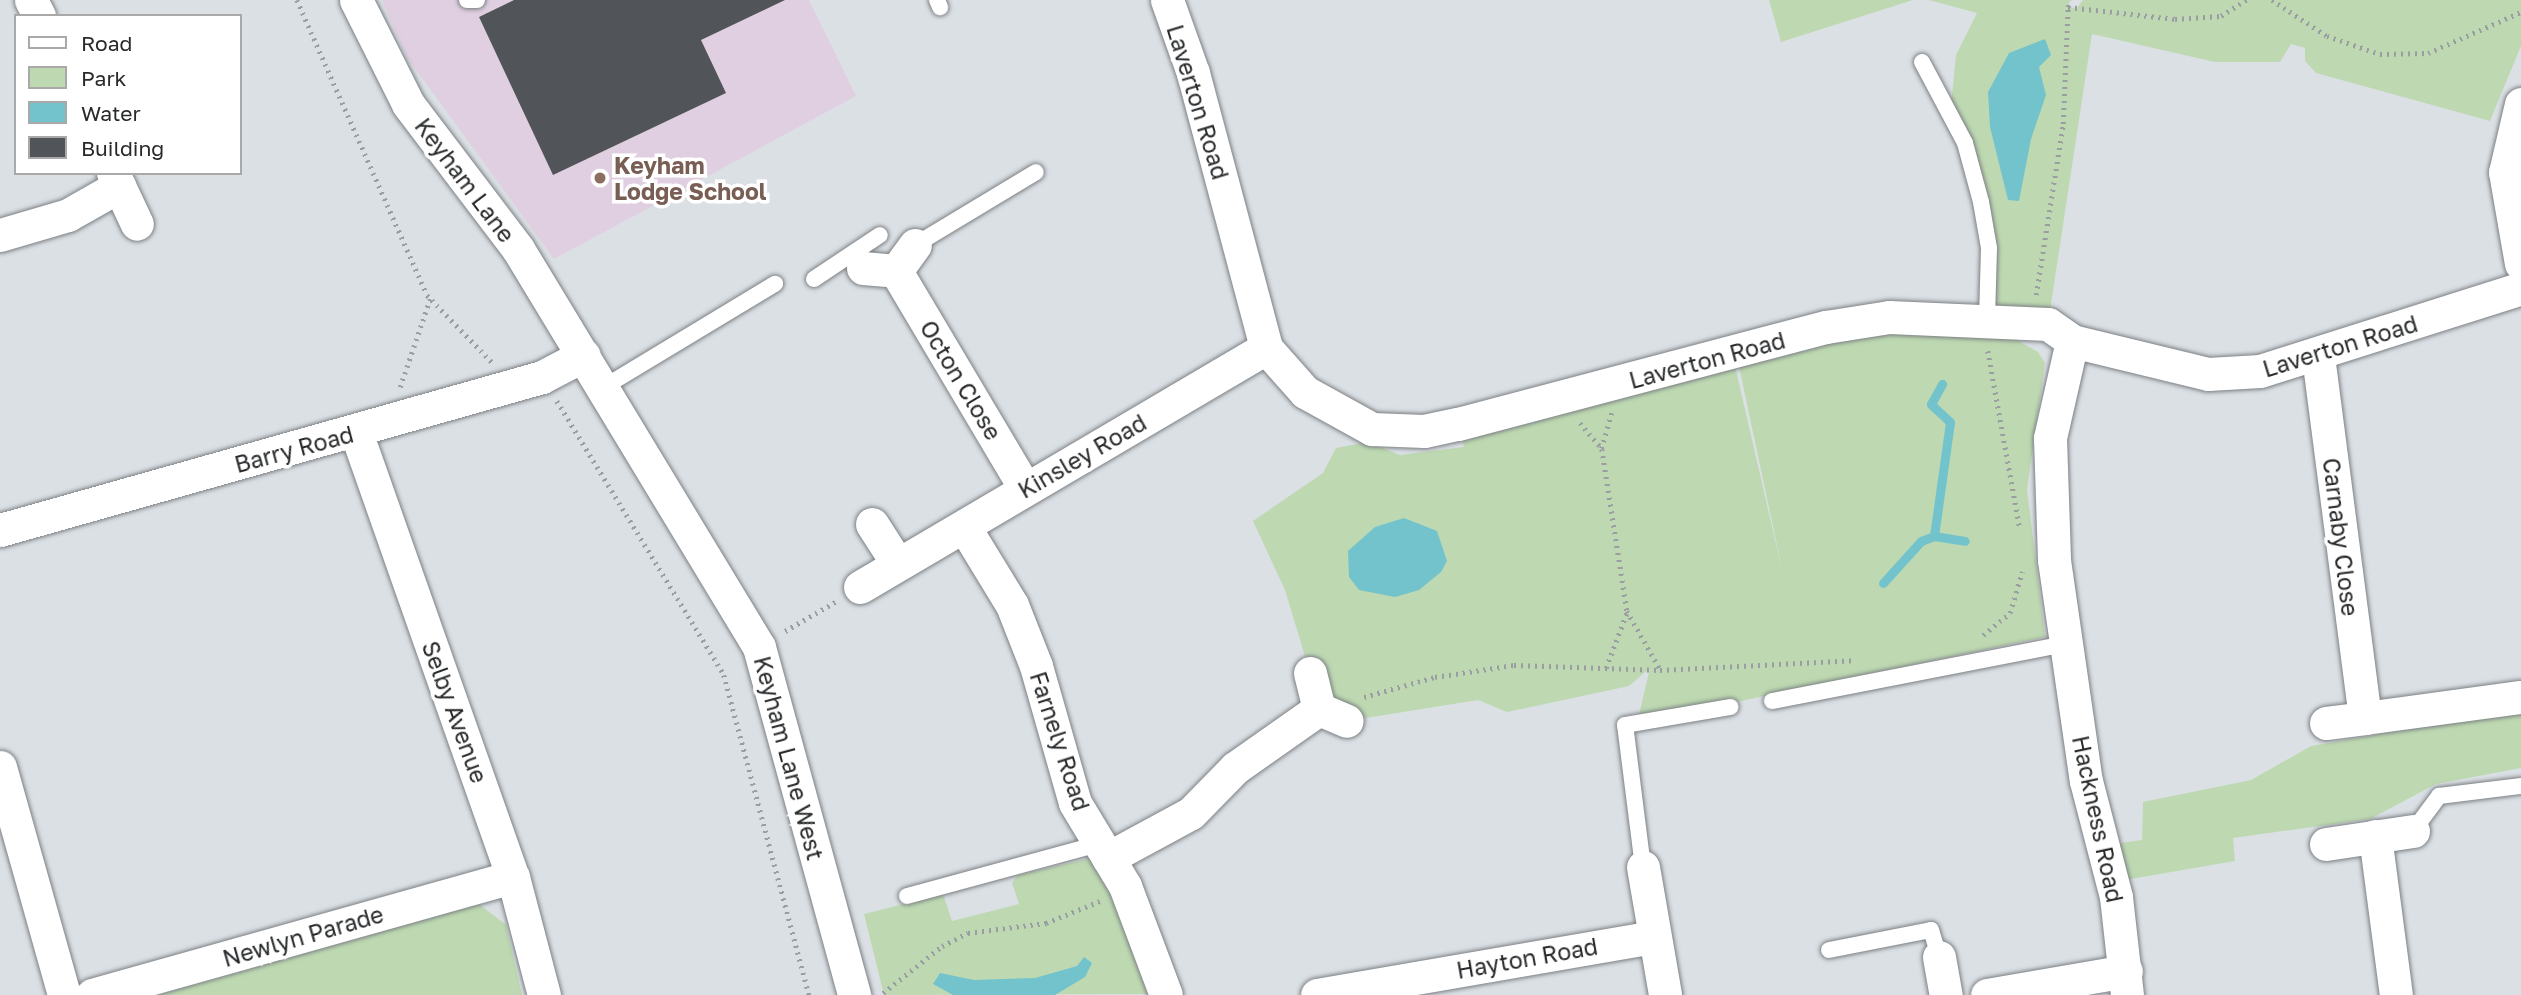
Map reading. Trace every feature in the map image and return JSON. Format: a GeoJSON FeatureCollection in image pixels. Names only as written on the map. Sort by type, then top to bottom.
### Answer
{"type":"FeatureCollection","features":[{"type":"Feature","properties":{"kind":"street","name":"Keyham Lane"},"geometry":{"type":"LineString","coordinates":[[356,0],[408,104],[518,249],[584,355]]}},
{"type":"Feature","properties":{"kind":"street","name":"Laverton Road"},"geometry":{"type":"LineString","coordinates":[[1167,0],[1193,73],[1266,348],[1305,392],[1373,429],[1424,431],[1826,327],[1889,317],[2048,324],[2072,341],[2208,374],[2260,371],[2318,356],[2521,288]]}},
{"type":"Feature","properties":{"kind":"street"},"geometry":{"type":"LineString","coordinates":[[2521,104],[2505,167],[2509,218],[2521,264]]}},
{"type":"Feature","properties":{"kind":"street"},"geometry":{"type":"LineString","coordinates":[[0,235],[68,215],[116,180],[137,224]]}},
{"type":"Feature","properties":{"kind":"street"},"geometry":{"type":"LineString","coordinates":[[858,260],[905,258]]}},
{"type":"Feature","properties":{"kind":"street","name":"Octon Close"},"geometry":{"type":"LineString","coordinates":[[905,258],[1025,488]]}},
{"type":"Feature","properties":{"kind":"street","name":"Hackness Road"},"geometry":{"type":"LineString","coordinates":[[2072,341],[2050,438],[2048,479],[2066,643],[2086,781],[2116,897],[2126,983]]}},
{"type":"Feature","properties":{"kind":"street","name":"Kinsley Road"},"geometry":{"type":"LineString","coordinates":[[860,587],[897,563],[965,528],[1025,488],[1266,348]]}},
{"type":"Feature","properties":{"kind":"street","name":"Barry Road"},"geometry":{"type":"LineString","coordinates":[[0,530],[356,432],[542,377],[584,355]]}},
{"type":"Feature","properties":{"kind":"street","name":"Keyham Lane West"},"geometry":{"type":"LineString","coordinates":[[584,355],[759,646],[854,995]]}},
{"type":"Feature","properties":{"kind":"street","name":"Carnaby Close"},"geometry":{"type":"LineString","coordinates":[[2318,356],[2365,718]]}},
{"type":"Feature","properties":{"kind":"street","name":"Selby Avenue"},"geometry":{"type":"LineString","coordinates":[[356,432],[513,877],[544,995]]}},
{"type":"Feature","properties":{"kind":"street"},"geometry":{"type":"LineString","coordinates":[[872,524],[897,563]]}},
{"type":"Feature","properties":{"kind":"street","name":"Farnely Road"},"geometry":{"type":"LineString","coordinates":[[965,528],[1012,605],[1036,666],[1075,803],[1111,862],[1166,995]]}},
{"type":"Feature","properties":{"kind":"street"},"geometry":{"type":"LineString","coordinates":[[1111,862],[1191,813],[1235,768],[1333,715],[1310,673]]}},
{"type":"Feature","properties":{"kind":"street"},"geometry":{"type":"LineString","coordinates":[[2326,723],[2521,697]]}},
{"type":"Feature","properties":{"kind":"street"},"geometry":{"type":"LineString","coordinates":[[0,767],[64,995]]}},
{"type":"Feature","properties":{"kind":"street"},"geometry":{"type":"LineString","coordinates":[[2326,844],[2413,831]]}},
{"type":"Feature","properties":{"kind":"street"},"geometry":{"type":"LineString","coordinates":[[2375,836],[2396,995]]}},
{"type":"Feature","properties":{"kind":"street"},"geometry":{"type":"LineString","coordinates":[[1643,867],[1665,995]]}},
{"type":"Feature","properties":{"kind":"street","name":"Newlyn Parade"},"geometry":{"type":"LineString","coordinates":[[92,995],[513,877]]}},
{"type":"Feature","properties":{"kind":"street","name":"Hayton Road"},"geometry":{"type":"LineString","coordinates":[[1317,995],[1653,937]]}},
{"type":"Feature","properties":{"kind":"street"},"geometry":{"type":"LineString","coordinates":[[1939,957],[1946,995]]}},
{"type":"Feature","properties":{"kind":"street"},"geometry":{"type":"LineString","coordinates":[[1987,995],[2126,983]]}},
{"type":"Feature","properties":{"kind":"lane"},"geometry":{"type":"LineString","coordinates":[[467,0],[477,0]]}},
{"type":"Feature","properties":{"kind":"lane"},"geometry":{"type":"LineString","coordinates":[[1922,62],[1965,143],[1981,202],[1989,248],[1984,320]]}},
{"type":"Feature","properties":{"kind":"lane"},"geometry":{"type":"LineString","coordinates":[[905,258],[1036,172]]}},
{"type":"Feature","properties":{"kind":"lane"},"geometry":{"type":"LineString","coordinates":[[814,279],[858,260],[880,235]]}},
{"type":"Feature","properties":{"kind":"lane"},"geometry":{"type":"LineString","coordinates":[[604,387],[775,284]]}},
{"type":"Feature","properties":{"kind":"lane"},"geometry":{"type":"LineString","coordinates":[[1772,701],[2066,643]]}},
{"type":"Feature","properties":{"kind":"lane"},"geometry":{"type":"LineString","coordinates":[[1643,867],[1625,725],[1730,707]]}},
{"type":"Feature","properties":{"kind":"lane"},"geometry":{"type":"LineString","coordinates":[[2413,831],[2439,796],[2521,786]]}},
{"type":"Feature","properties":{"kind":"lane"},"geometry":{"type":"LineString","coordinates":[[907,896],[1111,862]]}},
{"type":"Feature","properties":{"kind":"lane"},"geometry":{"type":"LineString","coordinates":[[1829,950],[1931,930],[1939,957]]}},
{"type":"Feature","properties":{"kind":"path"},"geometry":{"type":"LineString","coordinates":[[297,0],[430,299],[501,371]]}},
{"type":"Feature","properties":{"kind":"path"},"geometry":{"type":"LineString","coordinates":[[2032,323],[2063,124],[2070,0]]}},
{"type":"Feature","properties":{"kind":"path"},"geometry":{"type":"LineString","coordinates":[[2068,7],[2175,19],[2221,16],[2246,0]]}},
{"type":"Feature","properties":{"kind":"path"},"geometry":{"type":"LineString","coordinates":[[2272,0],[2327,36],[2380,54],[2428,53],[2521,12]]}},
{"type":"Feature","properties":{"kind":"path"},"geometry":{"type":"LineString","coordinates":[[388,422],[430,299]]}},
{"type":"Feature","properties":{"kind":"path"},"geometry":{"type":"LineString","coordinates":[[1984,320],[2022,541]]}},
{"type":"Feature","properties":{"kind":"path"},"geometry":{"type":"LineString","coordinates":[[542,377],[724,675],[809,995]]}},
{"type":"Feature","properties":{"kind":"path"},"geometry":{"type":"LineString","coordinates":[[1621,382],[1602,449],[1627,611],[1660,670]]}},
{"type":"Feature","properties":{"kind":"path"},"geometry":{"type":"LineString","coordinates":[[1978,637],[2010,613],[2022,586],[2023,564]]}},
{"type":"Feature","properties":{"kind":"path"},"geometry":{"type":"LineString","coordinates":[[759,646],[860,587]]}},
{"type":"Feature","properties":{"kind":"path"},"geometry":{"type":"LineString","coordinates":[[1606,668],[1627,611]]}},
{"type":"Feature","properties":{"kind":"path"},"geometry":{"type":"LineString","coordinates":[[1333,715],[1435,677],[1514,665],[1660,670],[1861,660]]}},
{"type":"Feature","properties":{"kind":"path"},"geometry":{"type":"LineString","coordinates":[[879,995],[942,946],[968,933],[1071,916],[1111,862]]}},
{"type":"Feature","properties":{"kind":"shaded area","name":"Keyham Lodge School"},"geometry":{"type":"Polygon","coordinates":[[[382,0],[809,0],[856,96],[554,259],[406,56],[382,0]]]}},
{"type":"Feature","properties":{"kind":"green space"},"geometry":{"type":"Polygon","coordinates":[[[1769,0],[1913,0],[1781,42],[1769,0]]]}},
{"type":"Feature","properties":{"kind":"green space"},"geometry":{"type":"Polygon","coordinates":[[[1929,0],[2070,0],[2068,7],[2077,8],[2083,0],[2521,0],[2521,46],[2490,121],[2316,73],[2305,61],[2305,48],[2291,44],[2280,62],[2215,62],[2092,34],[2048,324],[1987,320],[1990,242],[1951,106],[1956,55],[1977,13],[1929,0]]]}},
{"type":"Feature","properties":{"kind":"green space"},"geometry":{"type":"Polygon","coordinates":[[[1983,321],[2038,352],[2045,363],[2027,489],[2045,637],[1637,723],[1650,668],[1629,686],[1507,712],[1478,700],[1347,721],[1310,673],[1285,590],[1253,521],[1323,473],[1336,448],[1368,442],[1400,455],[1464,447],[1458,424],[1732,353],[1783,574],[1736,352],[1983,321]]]}},
{"type":"Feature","properties":{"kind":"green space"},"geometry":{"type":"Polygon","coordinates":[[[2521,710],[2521,768],[2436,784],[2370,819],[2233,838],[2235,861],[2125,880],[2114,844],[2142,840],[2143,802],[2251,780],[2311,746],[2521,710]]]}},
{"type":"Feature","properties":{"kind":"green space"},"geometry":{"type":"Polygon","coordinates":[[[1096,857],[1132,934],[1149,994],[884,995],[864,914],[943,894],[952,921],[1019,904],[1012,883],[1018,875],[1096,857]]]}},
{"type":"Feature","properties":{"kind":"green space"},"geometry":{"type":"Polygon","coordinates":[[[479,904],[506,925],[522,995],[158,995],[479,904]]]}},
{"type":"Feature","properties":{"kind":"water"},"geometry":{"type":"Polygon","coordinates":[[[2045,39],[2051,55],[2039,67],[2046,95],[2031,139],[2019,201],[2008,200],[1990,127],[1988,92],[2009,53],[2045,39]]]}},
{"type":"Feature","properties":{"kind":"water"},"geometry":{"type":"Polygon","coordinates":[[[1404,518],[1437,531],[1447,561],[1441,572],[1419,590],[1395,597],[1359,590],[1349,577],[1348,551],[1375,527],[1404,518]]]}},
{"type":"Feature","properties":{"kind":"water"},"geometry":{"type":"Polygon","coordinates":[[[1084,957],[1092,963],[1085,977],[1055,995],[953,995],[933,984],[940,973],[974,980],[1035,978],[1077,966],[1084,957]]]}},
{"type":"Feature","properties":{"kind":"building"},"geometry":{"type":"Polygon","coordinates":[[[514,0],[785,0],[701,40],[726,93],[553,175],[479,17],[514,0]]]}},
{"type":"Feature","properties":{"kind":"waterway"},"geometry":{"type":"LineString","coordinates":[[1934,536],[1950,422],[1931,404],[1942,384]]}},
{"type":"Feature","properties":{"kind":"waterway"},"geometry":{"type":"LineString","coordinates":[[1883,583],[1921,541],[1934,536],[1965,541]]}},
{"type":"Feature","properties":{"kind":"place","name":"Keyham Lodge School"},"geometry":{"type":"Point","coordinates":[600,178]}}]}
